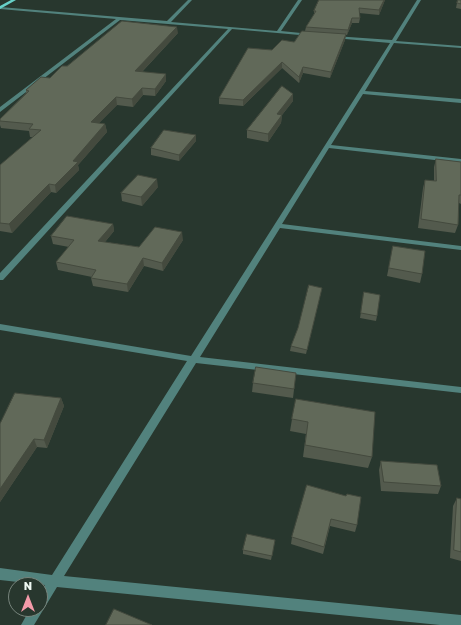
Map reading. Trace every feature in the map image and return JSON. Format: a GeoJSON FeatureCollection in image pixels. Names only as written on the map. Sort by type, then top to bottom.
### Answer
{"type":"FeatureCollection","features":[{"type":"Feature","properties":{"kind":"main road"},"geometry":{"type":"LineString","coordinates":[[0,8],[14,0]]}},
{"type":"Feature","properties":{"kind":"street"},"geometry":{"type":"LineString","coordinates":[[168,22],[190,0]]}},
{"type":"Feature","properties":{"kind":"street"},"geometry":{"type":"LineString","coordinates":[[278,32],[300,0]]}},
{"type":"Feature","properties":{"kind":"street"},"geometry":{"type":"LineString","coordinates":[[48,592],[193,359],[279,226],[327,146],[394,42],[419,0]]}},
{"type":"Feature","properties":{"kind":"street"},"geometry":{"type":"LineString","coordinates":[[0,8],[317,35]]}},
{"type":"Feature","properties":{"kind":"street"},"geometry":{"type":"LineString","coordinates":[[0,110],[120,18]]}},
{"type":"Feature","properties":{"kind":"street"},"geometry":{"type":"LineString","coordinates":[[0,278],[231,28]]}},
{"type":"Feature","properties":{"kind":"street"},"geometry":{"type":"LineString","coordinates":[[332,36],[461,47]]}},
{"type":"Feature","properties":{"kind":"street"},"geometry":{"type":"LineString","coordinates":[[361,92],[461,101]]}},
{"type":"Feature","properties":{"kind":"street"},"geometry":{"type":"LineString","coordinates":[[327,146],[461,161]]}},
{"type":"Feature","properties":{"kind":"street"},"geometry":{"type":"LineString","coordinates":[[279,226],[461,248]]}},
{"type":"Feature","properties":{"kind":"street"},"geometry":{"type":"LineString","coordinates":[[0,327],[193,359],[461,390]]}},
{"type":"Feature","properties":{"kind":"street"},"geometry":{"type":"LineString","coordinates":[[0,574],[55,581],[461,621]]}},
{"type":"Feature","properties":{"kind":"building"},"geometry":{"type":"Polygon","coordinates":[[[319,0],[384,0],[379,10],[359,8],[360,18],[352,18],[348,30],[306,27],[316,11],[314,11],[319,0]]]}},
{"type":"Feature","properties":{"kind":"building"},"geometry":{"type":"Polygon","coordinates":[[[458,0],[461,0],[461,4],[457,3],[458,0]]]}},
{"type":"Feature","properties":{"kind":"building"},"geometry":{"type":"Polygon","coordinates":[[[122,21],[177,27],[135,71],[166,74],[155,89],[142,88],[132,99],[116,97],[91,122],[105,124],[73,161],[78,162],[55,185],[49,184],[9,224],[0,223],[0,165],[41,130],[29,129],[33,124],[0,121],[0,119],[29,91],[26,90],[41,77],[50,78],[62,66],[67,66],[122,21]]]}},
{"type":"Feature","properties":{"kind":"building"},"geometry":{"type":"Polygon","coordinates":[[[302,31],[346,34],[331,72],[303,67],[299,77],[282,62],[243,100],[219,98],[248,48],[272,50],[282,40],[294,42],[302,31]]]}},
{"type":"Feature","properties":{"kind":"building"},"geometry":{"type":"Polygon","coordinates":[[[282,86],[293,94],[277,114],[282,115],[268,134],[247,130],[282,86]]]}},
{"type":"Feature","properties":{"kind":"building"},"geometry":{"type":"Polygon","coordinates":[[[164,130],[196,135],[179,155],[151,148],[164,130]]]}},
{"type":"Feature","properties":{"kind":"building"},"geometry":{"type":"Polygon","coordinates":[[[436,159],[461,162],[461,195],[459,195],[458,225],[421,219],[425,180],[436,181],[436,159]]]}},
{"type":"Feature","properties":{"kind":"building"},"geometry":{"type":"Polygon","coordinates":[[[138,175],[157,179],[141,197],[121,193],[138,175]]]}},
{"type":"Feature","properties":{"kind":"building"},"geometry":{"type":"Polygon","coordinates":[[[67,216],[113,224],[98,241],[139,247],[155,227],[182,232],[162,263],[143,258],[127,284],[91,278],[96,270],[56,262],[74,240],[51,236],[67,216]]]}},
{"type":"Feature","properties":{"kind":"building"},"geometry":{"type":"Polygon","coordinates":[[[393,246],[425,251],[422,274],[389,268],[393,246]]]}},
{"type":"Feature","properties":{"kind":"building"},"geometry":{"type":"Polygon","coordinates":[[[309,285],[322,288],[307,350],[291,346],[298,328],[309,285]]]}},
{"type":"Feature","properties":{"kind":"building"},"geometry":{"type":"Polygon","coordinates":[[[364,292],[380,295],[377,316],[361,313],[364,292]]]}},
{"type":"Feature","properties":{"kind":"building"},"geometry":{"type":"Polygon","coordinates":[[[256,367],[296,373],[294,389],[253,383],[256,367]]]}},
{"type":"Feature","properties":{"kind":"building"},"geometry":{"type":"Polygon","coordinates":[[[15,393],[61,398],[44,440],[34,439],[0,489],[0,424],[15,393]]]}},
{"type":"Feature","properties":{"kind":"building"},"geometry":{"type":"Polygon","coordinates":[[[296,399],[375,412],[372,457],[305,445],[308,422],[292,419],[296,399]]]}},
{"type":"Feature","properties":{"kind":"building"},"geometry":{"type":"Polygon","coordinates":[[[381,461],[437,465],[441,486],[384,482],[381,461]]]}},
{"type":"Feature","properties":{"kind":"building"},"geometry":{"type":"Polygon","coordinates":[[[307,485],[346,496],[347,494],[361,497],[357,525],[331,519],[324,547],[292,537],[307,485]]]}},
{"type":"Feature","properties":{"kind":"building"},"geometry":{"type":"Polygon","coordinates":[[[457,498],[461,499],[461,552],[454,550],[457,498]]]}},
{"type":"Feature","properties":{"kind":"building"},"geometry":{"type":"Polygon","coordinates":[[[247,534],[275,540],[272,556],[243,550],[247,534]]]}},
{"type":"Feature","properties":{"kind":"building"},"geometry":{"type":"Polygon","coordinates":[[[114,609],[152,625],[106,625],[114,609]]]}}]}
